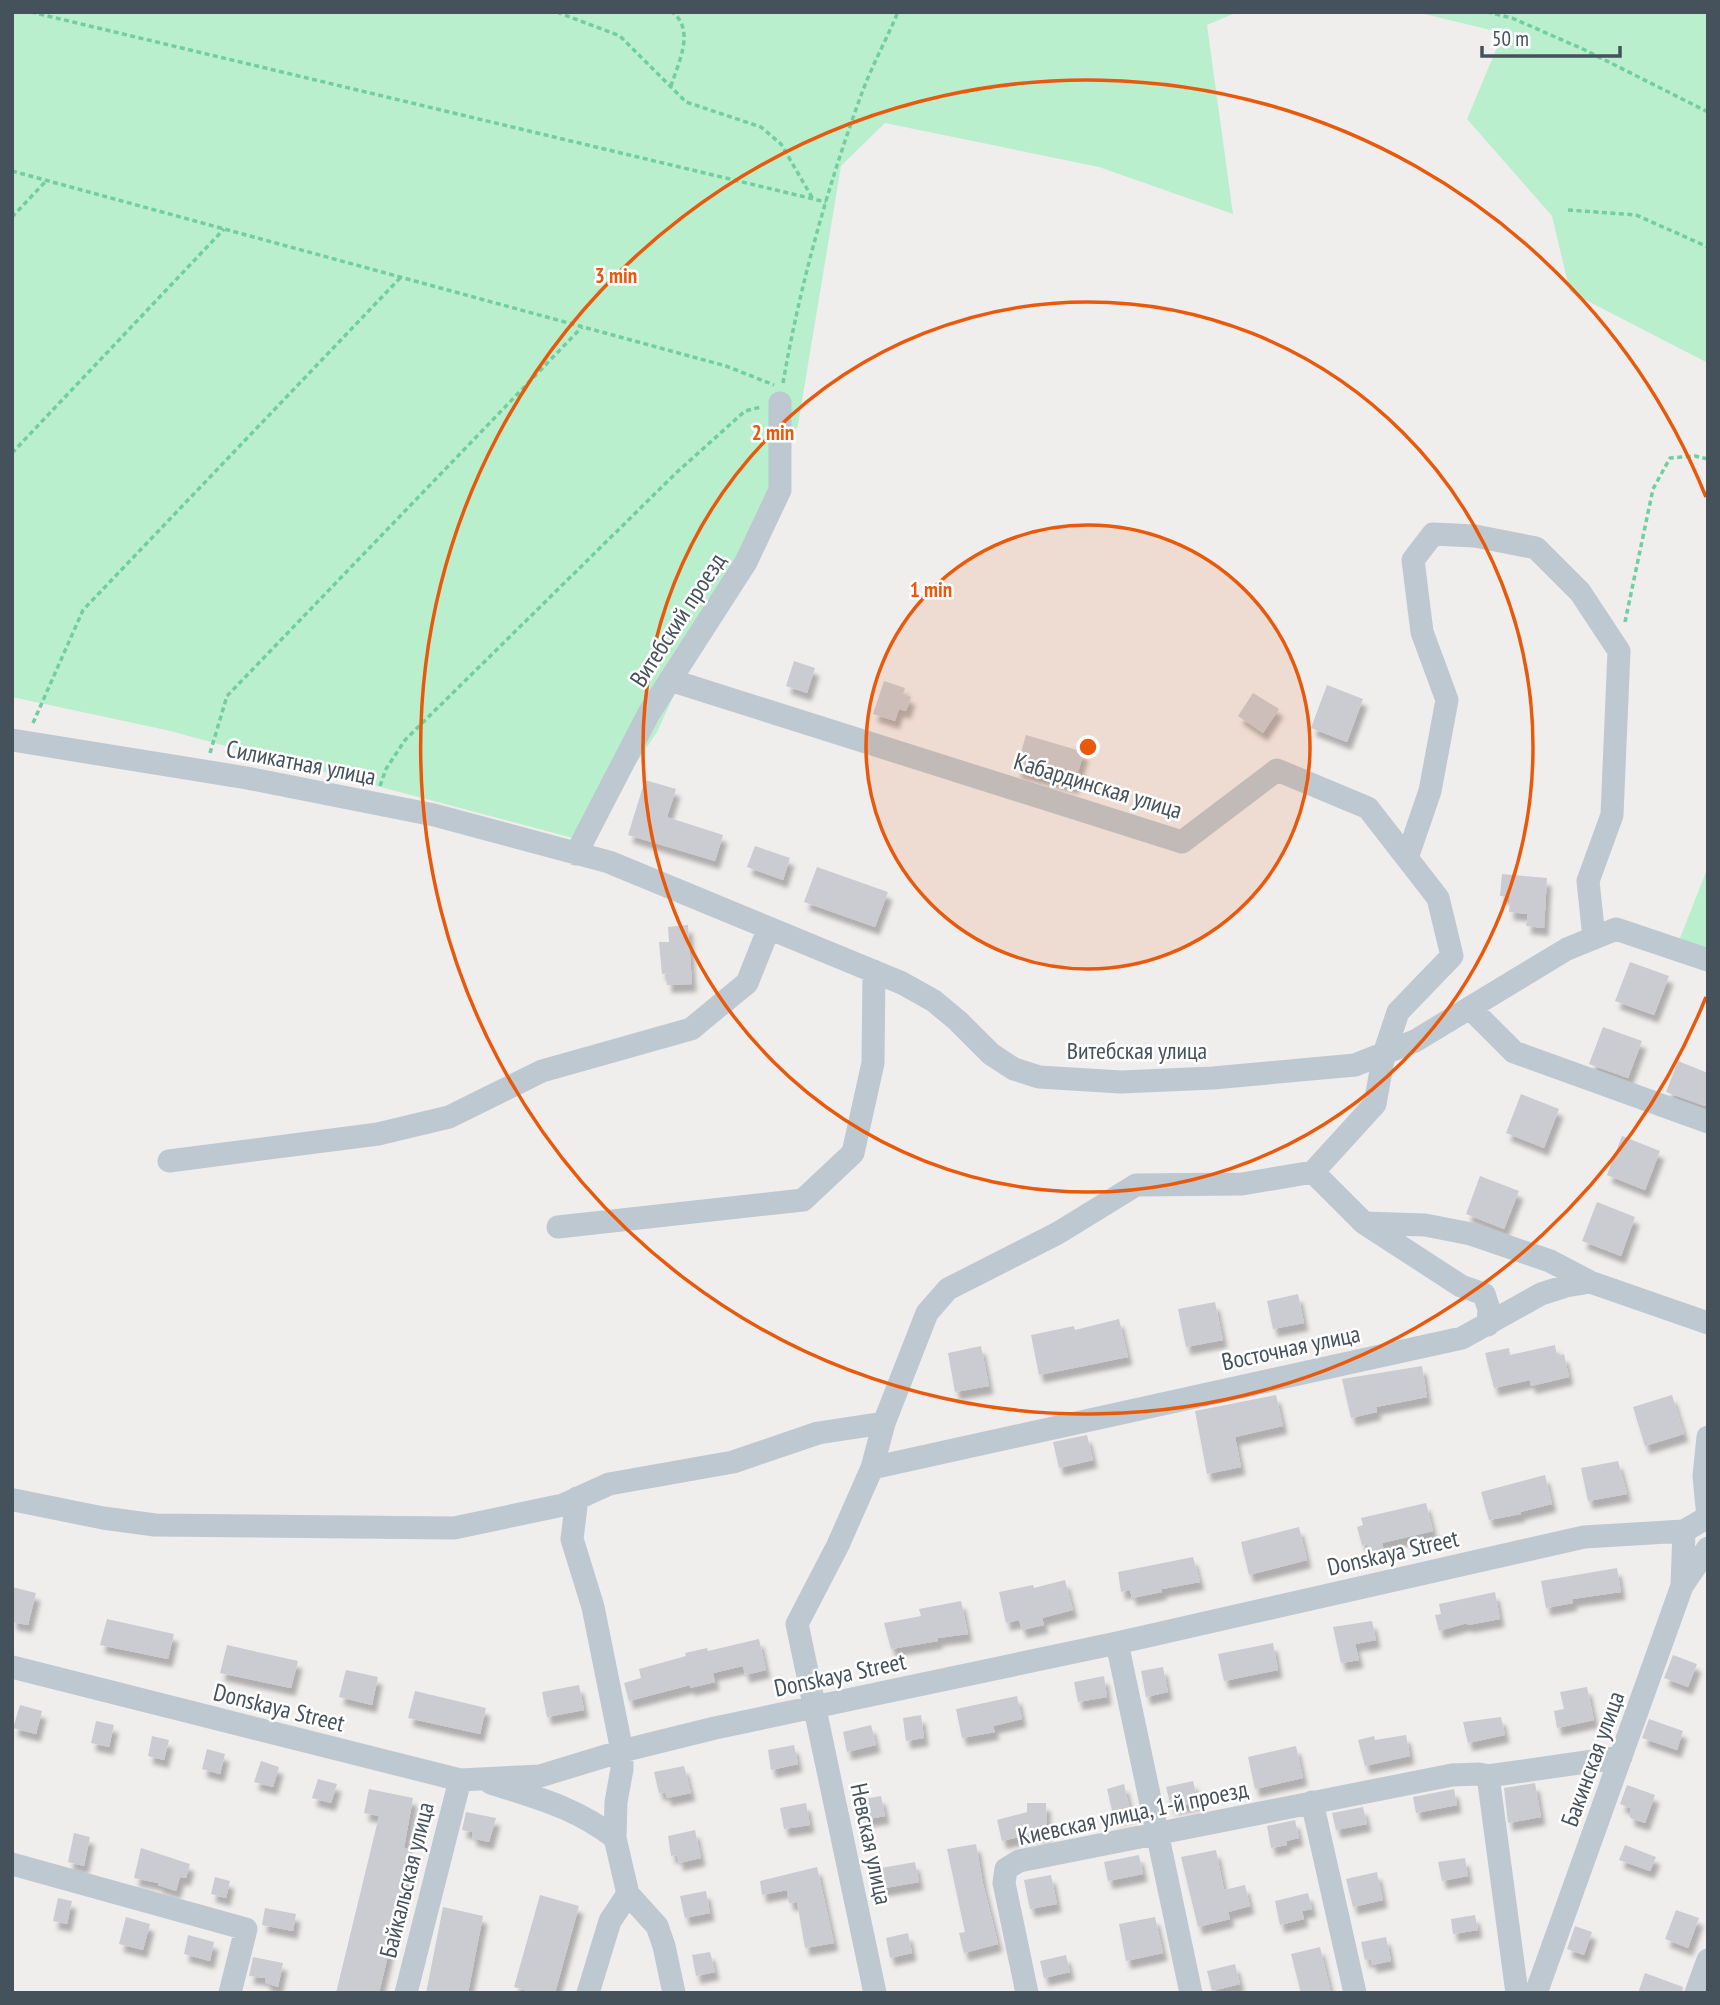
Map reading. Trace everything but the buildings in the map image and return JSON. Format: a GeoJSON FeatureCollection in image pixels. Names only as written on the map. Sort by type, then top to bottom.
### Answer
{"type":"FeatureCollection","features":[{"type":"Feature","properties":{"kind":"street","name":"Витебский проезд"},"geometry":{"type":"LineString","coordinates":[[576,854],[649,713],[746,562],[780,490],[780,403]]}},
{"type":"Feature","properties":{"kind":"street"},"geometry":{"type":"LineString","coordinates":[[1407,858],[1430,791],[1447,699],[1422,632],[1413,560],[1433,534],[1475,536],[1536,548],[1580,592],[1619,651],[1612,815],[1588,881],[1594,938]]}},
{"type":"Feature","properties":{"kind":"street","name":"Кабардинская улица"},"geometry":{"type":"LineString","coordinates":[[670,680],[1182,842],[1277,770],[1368,808],[1438,898],[1452,956],[1398,1012],[1384,1054]]}},
{"type":"Feature","properties":{"kind":"street","name":"Силикатная улица"},"geometry":{"type":"LineString","coordinates":[[12,740],[204,771],[375,803],[434,815],[576,854]]}},
{"type":"Feature","properties":{"kind":"street","name":"Витебская улица"},"geometry":{"type":"LineString","coordinates":[[576,854],[609,862],[902,983],[934,1001],[990,1054],[1014,1069],[1039,1077],[1121,1082],[1213,1078],[1355,1065],[1415,1041],[1567,948],[1616,929],[1708,960]]}},
{"type":"Feature","properties":{"kind":"street"},"geometry":{"type":"LineString","coordinates":[[169,1161],[378,1134],[449,1117],[541,1071],[691,1029],[747,983],[769,928]]}},
{"type":"Feature","properties":{"kind":"street"},"geometry":{"type":"LineString","coordinates":[[558,1227],[803,1200],[853,1153],[873,1063],[874,971]]}},
{"type":"Feature","properties":{"kind":"street"},"geometry":{"type":"LineString","coordinates":[[1470,1008],[1514,1052],[1708,1122]]}},
{"type":"Feature","properties":{"kind":"street"},"geometry":{"type":"LineString","coordinates":[[1384,1054],[1375,1104],[1313,1172],[1364,1223],[1461,1286],[1484,1294],[1541,1294]]}},
{"type":"Feature","properties":{"kind":"street","name":"Невская улица"},"geometry":{"type":"LineString","coordinates":[[875,1993],[797,1624],[838,1545],[873,1468],[884,1423],[927,1313],[948,1289],[1058,1233],[1136,1185],[1242,1184],[1313,1172]]}},
{"type":"Feature","properties":{"kind":"street"},"geometry":{"type":"LineString","coordinates":[[1364,1223],[1425,1225],[1471,1234],[1550,1261],[1590,1282],[1708,1323]]}},
{"type":"Feature","properties":{"kind":"street","name":"Восточная улица"},"geometry":{"type":"LineString","coordinates":[[873,1468],[1462,1338],[1541,1294],[1590,1282]]}},
{"type":"Feature","properties":{"kind":"street"},"geometry":{"type":"LineString","coordinates":[[1484,1294],[1489,1309],[1488,1325]]}},
{"type":"Feature","properties":{"kind":"street"},"geometry":{"type":"LineString","coordinates":[[13,1502],[155,1525],[454,1528],[563,1505],[609,1483],[733,1462],[818,1433],[884,1423]]}},
{"type":"Feature","properties":{"kind":"street"},"geometry":{"type":"LineString","coordinates":[[1682,1586],[1684,1531],[1708,1518],[1704,1476],[1708,1437]]}},
{"type":"Feature","properties":{"kind":"street"},"geometry":{"type":"LineString","coordinates":[[577,1499],[572,1539],[593,1607],[622,1751],[615,1838],[628,1894],[657,1926],[674,1993]]}},
{"type":"Feature","properties":{"kind":"street","name":"Donskaya Street"},"geometry":{"type":"LineString","coordinates":[[12,1667],[470,1780],[540,1776],[622,1751],[816,1706],[1117,1643],[1584,1537],[1684,1531]]}},
{"type":"Feature","properties":{"kind":"street","name":"Бакинская улица"},"geometry":{"type":"LineString","coordinates":[[1536,1993],[1682,1586],[1708,1548]]}},
{"type":"Feature","properties":{"kind":"street"},"geometry":{"type":"LineString","coordinates":[[1117,1643],[1191,1993]]}},
{"type":"Feature","properties":{"kind":"street","name":"Киевская улица, 1-й проезд"},"geometry":{"type":"LineString","coordinates":[[1027,1993],[1004,1883],[1006,1869],[1020,1861],[1452,1775],[1488,1776],[1621,1758]]}},
{"type":"Feature","properties":{"kind":"street"},"geometry":{"type":"LineString","coordinates":[[1488,1776],[1517,1993]]}},
{"type":"Feature","properties":{"kind":"street"},"geometry":{"type":"LineString","coordinates":[[470,1780],[566,1808],[592,1820],[615,1838]]}},
{"type":"Feature","properties":{"kind":"street","name":"Байкальская улица"},"geometry":{"type":"LineString","coordinates":[[406,1993],[470,1780]]}},
{"type":"Feature","properties":{"kind":"street"},"geometry":{"type":"LineString","coordinates":[[1312,1802],[1355,1993]]}},
{"type":"Feature","properties":{"kind":"street"},"geometry":{"type":"LineString","coordinates":[[12,1864],[246,1929],[230,1993]]}},
{"type":"Feature","properties":{"kind":"street"},"geometry":{"type":"LineString","coordinates":[[588,1993],[610,1921],[628,1894]]}},
{"type":"Feature","properties":{"kind":"street"},"geometry":{"type":"LineString","coordinates":[[1696,1993],[1708,1960]]}},
{"type":"Feature","properties":{"kind":"path"},"geometry":{"type":"LineString","coordinates":[[31,12],[827,202]]}},
{"type":"Feature","properties":{"kind":"path"},"geometry":{"type":"LineString","coordinates":[[557,12],[620,36],[686,102],[761,127],[781,144],[813,199]]}},
{"type":"Feature","properties":{"kind":"path"},"geometry":{"type":"LineString","coordinates":[[671,86],[686,40],[679,18],[672,12]]}},
{"type":"Feature","properties":{"kind":"path"},"geometry":{"type":"LineString","coordinates":[[12,171],[726,366],[782,389],[795,315],[827,202],[864,89],[898,12]]}},
{"type":"Feature","properties":{"kind":"path"},"geometry":{"type":"LineString","coordinates":[[1487,12],[1512,18],[1573,45],[1708,112]]}},
{"type":"Feature","properties":{"kind":"path"},"geometry":{"type":"LineString","coordinates":[[12,216],[46,181]]}},
{"type":"Feature","properties":{"kind":"path"},"geometry":{"type":"LineString","coordinates":[[1568,210],[1636,215],[1708,247]]}},
{"type":"Feature","properties":{"kind":"path"},"geometry":{"type":"LineString","coordinates":[[12,453],[224,229]]}},
{"type":"Feature","properties":{"kind":"path"},"geometry":{"type":"LineString","coordinates":[[33,723],[83,610],[401,277]]}},
{"type":"Feature","properties":{"kind":"path"},"geometry":{"type":"LineString","coordinates":[[204,771],[227,696],[582,327]]}},
{"type":"Feature","properties":{"kind":"path"},"geometry":{"type":"LineString","coordinates":[[375,803],[386,769],[405,740],[666,482],[745,411],[780,403]]}},
{"type":"Feature","properties":{"kind":"path"},"geometry":{"type":"LineString","coordinates":[[1619,651],[1653,489],[1670,458],[1695,456],[1708,459]]}},
{"type":"Feature","properties":{"kind":"green space"},"geometry":{"type":"Polygon","coordinates":[[[12,12],[1238,12],[1207,25],[1233,214],[1099,167],[885,123],[841,166],[798,425],[657,732],[584,841],[166,730],[12,697],[12,12]]]}},
{"type":"Feature","properties":{"kind":"green space"},"geometry":{"type":"Polygon","coordinates":[[[1416,12],[1708,12],[1708,363],[1570,292],[1552,216],[1467,119],[1503,33],[1416,12]]]}},
{"type":"Feature","properties":{"kind":"green space"},"geometry":{"type":"Polygon","coordinates":[[[1708,867],[1708,952],[1678,943],[1708,867]]]}}]}
